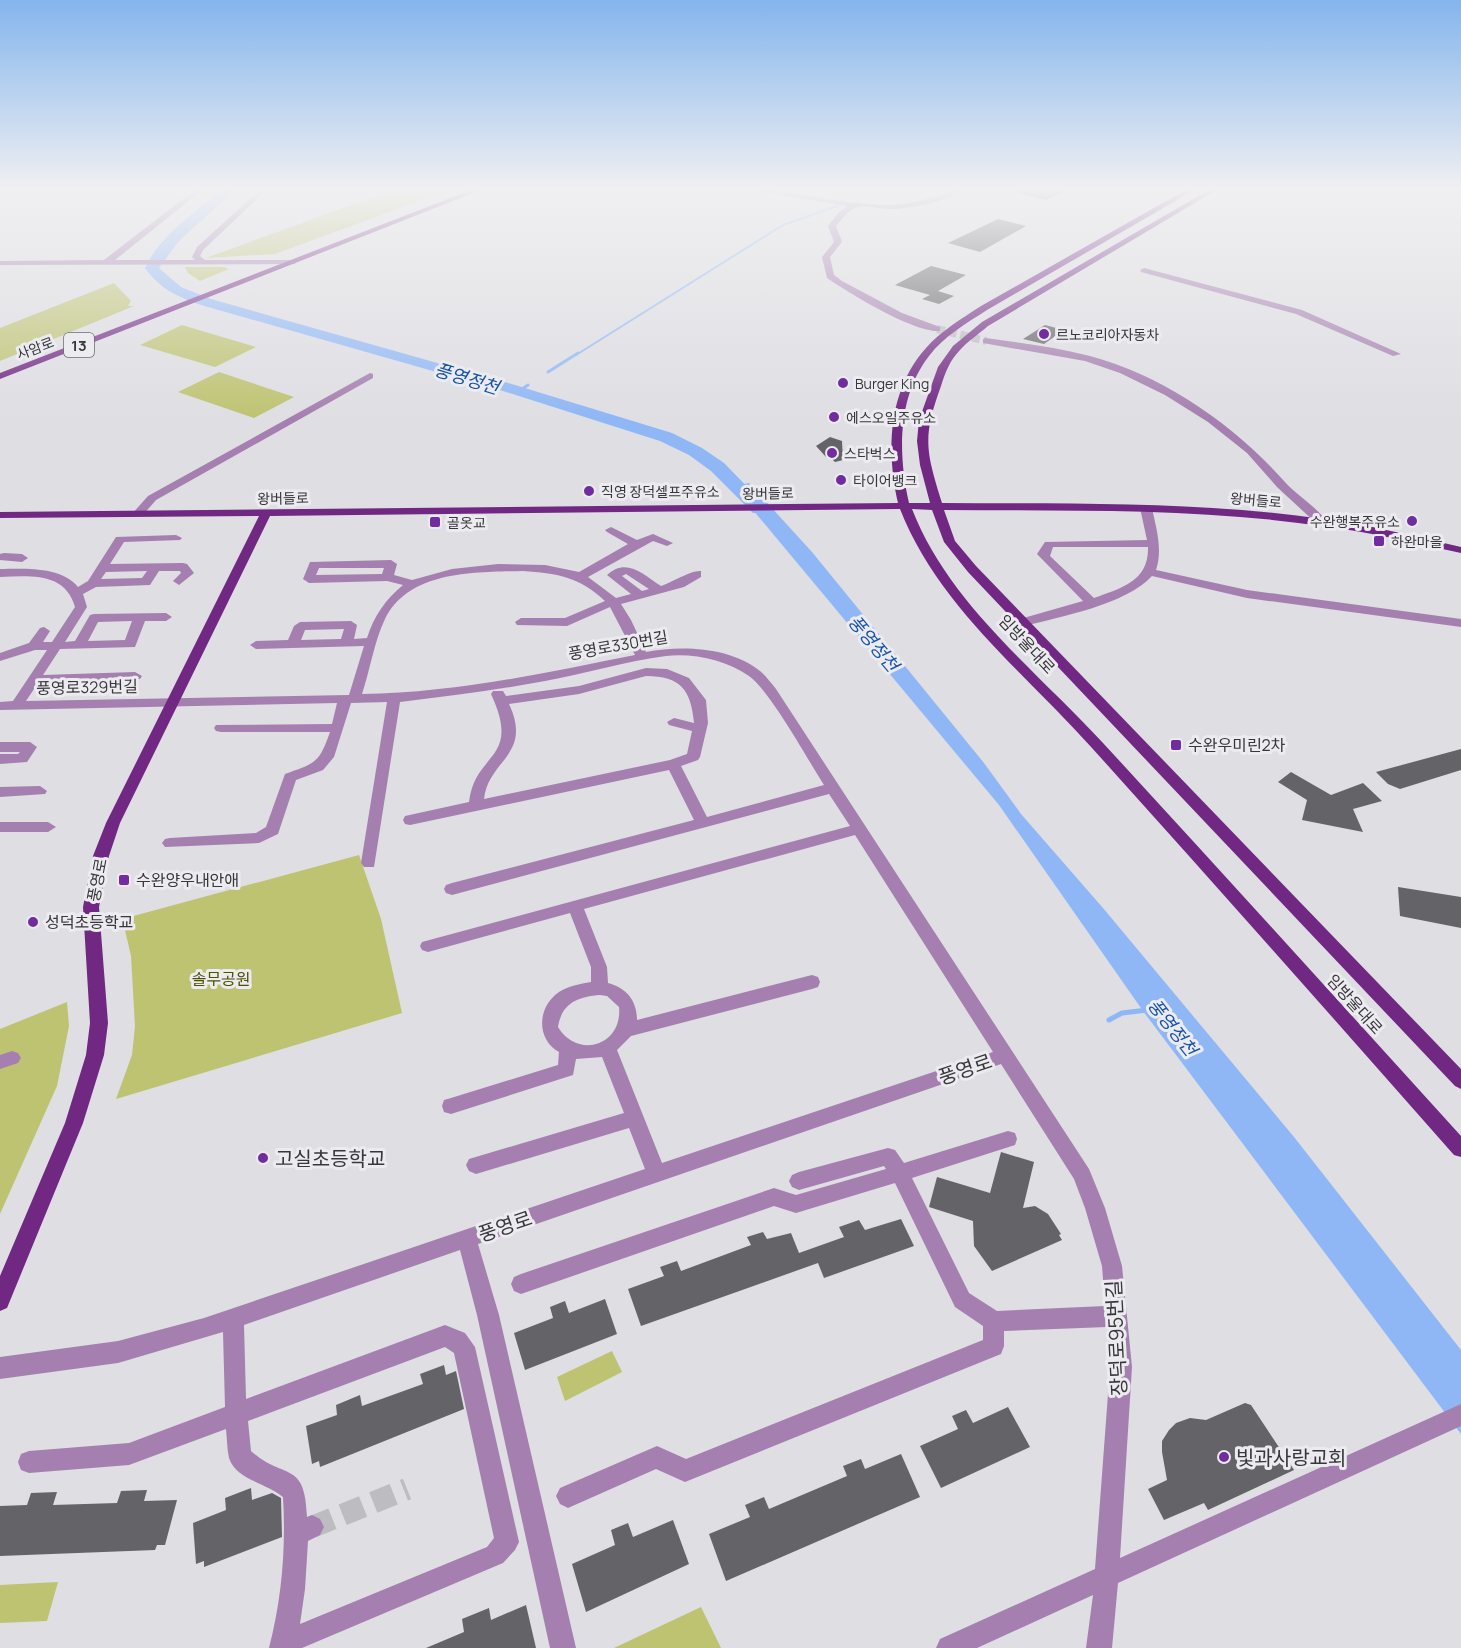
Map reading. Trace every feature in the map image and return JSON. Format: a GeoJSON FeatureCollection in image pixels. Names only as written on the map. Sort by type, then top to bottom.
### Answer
{"type":"FeatureCollection","features":[{"type":"Feature","properties":{"kind":"main road","name":"사암로"},"geometry":{"type":"LineString","coordinates":[[0,367],[267,265]]}},
{"type":"Feature","properties":{"kind":"main road","name":"사암로"},"geometry":{"type":"LineString","coordinates":[[0,376],[285,265]]}},
{"type":"Feature","properties":{"kind":"main road","name":"임방울대로"},"geometry":{"type":"LineString","coordinates":[[1059,265],[954,328],[931,348],[911,377],[899,416],[896,436],[904,506],[920,545],[977,618],[1076,722],[1461,1149]]}},
{"type":"Feature","properties":{"kind":"main road","name":"임방울대로"},"geometry":{"type":"LineString","coordinates":[[1086,265],[985,324],[956,348],[943,366],[924,420],[922,441],[935,506],[950,542],[972,569],[1461,1081]]}},
{"type":"Feature","properties":{"kind":"main road","name":"왕버들로"},"geometry":{"type":"LineString","coordinates":[[0,515],[904,506],[1146,508],[1237,513],[1321,522],[1377,531],[1461,550]]}},
{"type":"Feature","properties":{"kind":"main road","name":"풍영로"},"geometry":{"type":"LineString","coordinates":[[0,1301],[74,1123],[95,1055],[99,1023],[91,907],[100,856],[265,514]]}},
{"type":"Feature","properties":{"kind":"street"},"geometry":{"type":"LineString","coordinates":[[828,265],[830,276],[907,319],[927,328],[937,329]]}},
{"type":"Feature","properties":{"kind":"street"},"geometry":{"type":"LineString","coordinates":[[1144,270],[1290,309],[1396,354]]}},
{"type":"Feature","properties":{"kind":"street","name":"왕버들로"},"geometry":{"type":"LineString","coordinates":[[986,341],[1102,363],[1173,395],[1204,415],[1251,453],[1290,493],[1311,508],[1321,522]]}},
{"type":"Feature","properties":{"kind":"street"},"geometry":{"type":"LineString","coordinates":[[138,514],[152,498],[370,376]]}},
{"type":"Feature","properties":{"kind":"street"},"geometry":{"type":"LineString","coordinates":[[1146,508],[1154,556],[1150,572],[1247,594],[1461,623]]}},
{"type":"Feature","properties":{"kind":"street"},"geometry":{"type":"LineString","coordinates":[[611,530],[637,544]]}},
{"type":"Feature","properties":{"kind":"street"},"geometry":{"type":"LineString","coordinates":[[579,577],[653,537],[667,543]]}},
{"type":"Feature","properties":{"kind":"street"},"geometry":{"type":"LineString","coordinates":[[78,592],[93,582],[104,568],[120,539],[176,538]]}},
{"type":"Feature","properties":{"kind":"street"},"geometry":{"type":"LineString","coordinates":[[1090,602],[1043,554],[1049,544],[1152,543]]}},
{"type":"Feature","properties":{"kind":"street"},"geometry":{"type":"LineString","coordinates":[[1,559],[22,558]]}},
{"type":"Feature","properties":{"kind":"street"},"geometry":{"type":"LineString","coordinates":[[387,577],[391,564],[314,565],[309,579],[387,577],[413,584]]}},
{"type":"Feature","properties":{"kind":"street"},"geometry":{"type":"LineString","coordinates":[[93,582],[146,582],[155,567]]}},
{"type":"Feature","properties":{"kind":"street"},"geometry":{"type":"LineString","coordinates":[[104,568],[183,567],[188,573],[179,581]]}},
{"type":"Feature","properties":{"kind":"street"},"geometry":{"type":"LineString","coordinates":[[170,843],[259,838],[273,830],[290,777],[318,767],[328,754],[379,619],[386,608],[413,584],[434,574],[459,570],[551,569],[568,572],[579,577],[622,612],[642,657]]}},
{"type":"Feature","properties":{"kind":"street"},"geometry":{"type":"LineString","coordinates":[[640,595],[613,575],[627,569],[659,590]]}},
{"type":"Feature","properties":{"kind":"street","name":"임방울대로"},"geometry":{"type":"LineString","coordinates":[[1024,622],[1127,590],[1141,582],[1150,572]]}},
{"type":"Feature","properties":{"kind":"street"},"geometry":{"type":"LineString","coordinates":[[0,573],[46,575],[72,585],[78,592],[81,607],[54,645],[17,705]]}},
{"type":"Feature","properties":{"kind":"street"},"geometry":{"type":"LineString","coordinates":[[521,622],[567,622],[612,603],[680,584],[697,574]]}},
{"type":"Feature","properties":{"kind":"street"},"geometry":{"type":"LineString","coordinates":[[79,645],[94,618],[166,616]]}},
{"type":"Feature","properties":{"kind":"street"},"geometry":{"type":"LineString","coordinates":[[0,657],[34,646],[130,644],[140,617]]}},
{"type":"Feature","properties":{"kind":"street"},"geometry":{"type":"LineString","coordinates":[[293,644],[300,626],[351,624],[346,643]]}},
{"type":"Feature","properties":{"kind":"street"},"geometry":{"type":"LineString","coordinates":[[34,646],[44,630]]}},
{"type":"Feature","properties":{"kind":"street"},"geometry":{"type":"LineString","coordinates":[[256,645],[372,642]]}},
{"type":"Feature","properties":{"kind":"street","name":"풍영로330번길"},"geometry":{"type":"LineString","coordinates":[[174,702],[394,698],[495,685],[667,652],[700,653],[730,661],[755,674],[771,692],[1003,1056]]}},
{"type":"Feature","properties":{"kind":"street"},"geometry":{"type":"LineString","coordinates":[[410,820],[673,764],[693,757],[700,729],[699,700],[684,681],[662,672],[646,672],[579,690],[501,701]]}},
{"type":"Feature","properties":{"kind":"street"},"geometry":{"type":"LineString","coordinates":[[33,679],[135,676]]}},
{"type":"Feature","properties":{"kind":"street"},"geometry":{"type":"LineString","coordinates":[[476,806],[476,798],[486,773],[508,748],[510,724],[495,685]]}},
{"type":"Feature","properties":{"kind":"street"},"geometry":{"type":"LineString","coordinates":[[369,863],[394,698]]}},
{"type":"Feature","properties":{"kind":"street","name":"풍영로329번길"},"geometry":{"type":"LineString","coordinates":[[0,706],[174,702]]}},
{"type":"Feature","properties":{"kind":"street"},"geometry":{"type":"LineString","coordinates":[[674,722],[700,729]]}},
{"type":"Feature","properties":{"kind":"street"},"geometry":{"type":"LineString","coordinates":[[221,728],[338,728]]}},
{"type":"Feature","properties":{"kind":"street"},"geometry":{"type":"LineString","coordinates":[[0,747],[30,747],[22,759],[0,759]]}},
{"type":"Feature","properties":{"kind":"street"},"geometry":{"type":"LineString","coordinates":[[673,764],[703,823]]}},
{"type":"Feature","properties":{"kind":"street"},"geometry":{"type":"LineString","coordinates":[[452,889],[832,788]]}},
{"type":"Feature","properties":{"kind":"street"},"geometry":{"type":"LineString","coordinates":[[0,792],[40,791]]}},
{"type":"Feature","properties":{"kind":"street"},"geometry":{"type":"LineString","coordinates":[[0,827],[48,827]]}},
{"type":"Feature","properties":{"kind":"street"},"geometry":{"type":"LineString","coordinates":[[428,946],[859,829]]}},
{"type":"Feature","properties":{"kind":"street"},"geometry":{"type":"LineString","coordinates":[[575,906],[599,968],[600,988]]}},
{"type":"Feature","properties":{"kind":"street"},"geometry":{"type":"LineString","coordinates":[[626,1030],[812,982]]}},
{"type":"Feature","properties":{"kind":"street"},"geometry":{"type":"LineString","coordinates":[[600,988],[612,991],[627,1004],[630,1013],[621,1040],[607,1047],[582,1052],[568,1049],[560,1044],[549,1028],[553,1008],[562,998],[600,988]]}},
{"type":"Feature","properties":{"kind":"street"},"geometry":{"type":"LineString","coordinates":[[607,1047],[657,1174]]}},
{"type":"Feature","properties":{"kind":"street"},"geometry":{"type":"LineString","coordinates":[[452,1106],[567,1070],[568,1049]]}},
{"type":"Feature","properties":{"kind":"street","name":"풍영로"},"geometry":{"type":"LineString","coordinates":[[0,1368],[118,1352],[233,1318],[1003,1056]]}},
{"type":"Feature","properties":{"kind":"street","name":"장덕로95번길"},"geometry":{"type":"LineString","coordinates":[[1003,1056],[1082,1175],[1095,1208],[1112,1266],[1121,1367],[1107,1578],[1098,1648]]}},
{"type":"Feature","properties":{"kind":"street"},"geometry":{"type":"LineString","coordinates":[[476,1165],[635,1118]]}},
{"type":"Feature","properties":{"kind":"street"},"geometry":{"type":"LineString","coordinates":[[521,1284],[774,1197],[796,1204],[1008,1139]]}},
{"type":"Feature","properties":{"kind":"street"},"geometry":{"type":"LineString","coordinates":[[800,1181],[888,1156],[900,1173],[962,1300],[994,1321],[1117,1316]]}},
{"type":"Feature","properties":{"kind":"street"},"geometry":{"type":"LineString","coordinates":[[467,1239],[488,1316],[563,1648]]}},
{"type":"Feature","properties":{"kind":"street"},"geometry":{"type":"LineString","coordinates":[[233,1318],[236,1414],[240,1456],[255,1470],[281,1480],[294,1491],[304,1530],[283,1645]]}},
{"type":"Feature","properties":{"kind":"street"},"geometry":{"type":"LineString","coordinates":[[568,1496],[657,1457],[685,1471],[993,1346],[994,1321]]}},
{"type":"Feature","properties":{"kind":"street"},"geometry":{"type":"LineString","coordinates":[[29,1462],[129,1454],[445,1336],[457,1340],[464,1347],[507,1542],[495,1555],[283,1645]]}},
{"type":"Feature","properties":{"kind":"street"},"geometry":{"type":"LineString","coordinates":[[949,1648],[1461,1415]]}},
{"type":"Feature","properties":{"kind":"green space"},"geometry":{"type":"Polygon","coordinates":[[[185,267],[229,269],[200,281],[188,273],[185,267]]]}},
{"type":"Feature","properties":{"kind":"green space"},"geometry":{"type":"Polygon","coordinates":[[[114,283],[131,301],[128,306],[134,306],[0,361],[0,328],[114,283]]]}},
{"type":"Feature","properties":{"kind":"green space"},"geometry":{"type":"Polygon","coordinates":[[[182,325],[256,347],[215,367],[140,345],[182,325]]]}},
{"type":"Feature","properties":{"kind":"green space"},"geometry":{"type":"Polygon","coordinates":[[[219,372],[294,397],[254,418],[178,392],[219,372]]]}},
{"type":"Feature","properties":{"kind":"green space","name":"솔무공원"},"geometry":{"type":"Polygon","coordinates":[[[359,855],[381,919],[402,1013],[116,1099],[132,1055],[135,1026],[131,956],[124,926],[126,918],[359,855]]]}},
{"type":"Feature","properties":{"kind":"green space"},"geometry":{"type":"Polygon","coordinates":[[[67,1002],[69,1026],[57,1086],[0,1214],[0,1029],[67,1002]]]}},
{"type":"Feature","properties":{"kind":"green space"},"geometry":{"type":"Polygon","coordinates":[[[612,1351],[622,1372],[565,1401],[557,1377],[612,1351]]]}},
{"type":"Feature","properties":{"kind":"green space"},"geometry":{"type":"Polygon","coordinates":[[[58,1582],[47,1621],[0,1623],[0,1585],[58,1582]]]}},
{"type":"Feature","properties":{"kind":"green space"},"geometry":{"type":"Polygon","coordinates":[[[701,1607],[721,1648],[614,1648],[701,1607]]]}},
{"type":"Feature","properties":{"kind":"water","name":"풍영정천"},"geometry":{"type":"Polygon","coordinates":[[[749,483],[812,552],[984,763],[1021,814],[1103,908],[1294,1137],[1461,1350],[1461,1434],[1143,1011],[999,805],[733,486],[749,483]]]}},
{"type":"Feature","properties":{"kind":"building"},"geometry":{"type":"Polygon","coordinates":[[[931,266],[966,275],[938,291],[954,296],[939,304],[922,299],[930,295],[895,285],[931,266]]]}},
{"type":"Feature","properties":{"kind":"building","name":"르노코리아자동차"},"geometry":{"type":"Polygon","coordinates":[[[1045,325],[1064,330],[1044,344],[1023,339],[1045,325]]]}},
{"type":"Feature","properties":{"kind":"building","name":"스타벅스"},"geometry":{"type":"Polygon","coordinates":[[[830,437],[842,441],[843,460],[835,462],[829,456],[826,457],[816,446],[830,437]]]}},
{"type":"Feature","properties":{"kind":"building"},"geometry":{"type":"Polygon","coordinates":[[[1461,749],[1461,770],[1400,789],[1388,784],[1376,772],[1461,749]]]}},
{"type":"Feature","properties":{"kind":"building"},"geometry":{"type":"Polygon","coordinates":[[[1291,772],[1331,795],[1363,783],[1382,801],[1353,809],[1363,832],[1302,820],[1307,800],[1278,782],[1291,772]]]}},
{"type":"Feature","properties":{"kind":"building"},"geometry":{"type":"Polygon","coordinates":[[[1398,887],[1461,897],[1461,928],[1400,916],[1398,887]]]}},
{"type":"Feature","properties":{"kind":"building"},"geometry":{"type":"Polygon","coordinates":[[[1001,1152],[1034,1162],[1023,1208],[1035,1206],[1048,1214],[1061,1234],[1059,1235],[1062,1240],[992,1271],[974,1246],[973,1221],[929,1207],[937,1177],[990,1193],[1001,1152]]]}},
{"type":"Feature","properties":{"kind":"building"},"geometry":{"type":"Polygon","coordinates":[[[901,1219],[914,1246],[824,1278],[818,1263],[641,1326],[628,1289],[664,1276],[660,1267],[677,1261],[681,1271],[751,1245],[747,1237],[763,1232],[767,1239],[791,1233],[799,1253],[844,1237],[839,1227],[859,1220],[865,1230],[901,1219]]]}},
{"type":"Feature","properties":{"kind":"building"},"geometry":{"type":"Polygon","coordinates":[[[605,1299],[617,1334],[525,1370],[514,1333],[553,1318],[550,1307],[565,1301],[569,1313],[605,1299]]]}},
{"type":"Feature","properties":{"kind":"building"},"geometry":{"type":"Polygon","coordinates":[[[444,1365],[446,1375],[456,1371],[464,1409],[320,1467],[319,1461],[312,1464],[306,1426],[337,1415],[336,1405],[360,1395],[362,1406],[423,1384],[420,1374],[444,1365]]]}},
{"type":"Feature","properties":{"kind":"building","name":"빛과사랑교회"},"geometry":{"type":"Polygon","coordinates":[[[1245,1403],[1251,1405],[1294,1470],[1208,1510],[1204,1503],[1164,1520],[1148,1489],[1167,1480],[1162,1441],[1169,1430],[1176,1423],[1190,1418],[1206,1420],[1245,1403]]]}},
{"type":"Feature","properties":{"kind":"building"},"geometry":{"type":"Polygon","coordinates":[[[1008,1407],[1030,1447],[941,1488],[920,1446],[958,1429],[952,1416],[966,1410],[973,1423],[1008,1407]]]}},
{"type":"Feature","properties":{"kind":"building"},"geometry":{"type":"Polygon","coordinates":[[[901,1454],[920,1497],[726,1581],[709,1534],[750,1517],[745,1505],[764,1497],[769,1509],[847,1476],[843,1466],[861,1459],[865,1469],[901,1454]]]}},
{"type":"Feature","properties":{"kind":"building"},"geometry":{"type":"Polygon","coordinates":[[[251,1488],[252,1500],[272,1493],[281,1498],[282,1537],[204,1567],[204,1561],[196,1564],[193,1523],[226,1510],[225,1498],[251,1488]]]}},
{"type":"Feature","properties":{"kind":"building"},"geometry":{"type":"Polygon","coordinates":[[[147,1490],[144,1501],[177,1500],[165,1545],[157,1545],[155,1550],[0,1556],[0,1506],[27,1505],[31,1493],[57,1492],[53,1505],[117,1503],[121,1491],[147,1490]]]}},
{"type":"Feature","properties":{"kind":"building"},"geometry":{"type":"Polygon","coordinates":[[[673,1520],[689,1564],[586,1612],[572,1564],[615,1545],[611,1530],[628,1523],[633,1537],[673,1520]]]}},
{"type":"Feature","properties":{"kind":"building"},"geometry":{"type":"Polygon","coordinates":[[[526,1605],[536,1648],[426,1648],[464,1632],[462,1619],[489,1608],[491,1620],[526,1605]]]}},
{"type":"Feature","properties":{"kind":"waterway","name":"풍영정천"},"geometry":{"type":"LineString","coordinates":[[154,265],[152,268],[157,275],[169,286],[206,302],[509,388],[666,437],[682,444],[718,467],[760,509]]}},
{"type":"Feature","properties":{"kind":"waterway"},"geometry":{"type":"LineString","coordinates":[[576,355],[719,265]]}},
{"type":"Feature","properties":{"kind":"waterway"},"geometry":{"type":"LineString","coordinates":[[548,372],[578,353]]}},
{"type":"Feature","properties":{"kind":"waterway"},"geometry":{"type":"LineString","coordinates":[[519,391],[528,385]]}},
{"type":"Feature","properties":{"kind":"waterway"},"geometry":{"type":"LineString","coordinates":[[1109,1020],[1122,1013],[1147,1010]]}},
{"type":"Feature","properties":{"kind":"tunnel"},"geometry":{"type":"LineString","coordinates":[[937,329],[986,341]]}},
{"type":"Feature","properties":{"kind":"tunnel"},"geometry":{"type":"LineString","coordinates":[[312,1527],[407,1489]]}},
{"type":"Feature","properties":{"kind":"place","name":"르노코리아자동차"},"geometry":{"type":"Point","coordinates":[1044,334]}},
{"type":"Feature","properties":{"kind":"place","name":"Burger King"},"geometry":{"type":"Point","coordinates":[843,383]}},
{"type":"Feature","properties":{"kind":"place","name":"에스오일주유소"},"geometry":{"type":"Point","coordinates":[834,417]}},
{"type":"Feature","properties":{"kind":"place","name":"스타벅스"},"geometry":{"type":"Point","coordinates":[832,453]}},
{"type":"Feature","properties":{"kind":"place","name":"타이어뱅크"},"geometry":{"type":"Point","coordinates":[841,480]}},
{"type":"Feature","properties":{"kind":"place","name":"직영 장덕셀프주유소"},"geometry":{"type":"Point","coordinates":[589,491]}},
{"type":"Feature","properties":{"kind":"place","name":"수완행복주유소"},"geometry":{"type":"Point","coordinates":[1412,521]}},
{"type":"Feature","properties":{"kind":"place","name":"골옷교"},"geometry":{"type":"Point","coordinates":[435,522]}},
{"type":"Feature","properties":{"kind":"place","name":"하완마을"},"geometry":{"type":"Point","coordinates":[1379,541]}},
{"type":"Feature","properties":{"kind":"place","name":"수완우미린2차"},"geometry":{"type":"Point","coordinates":[1176,745]}},
{"type":"Feature","properties":{"kind":"place","name":"수완양우내안애"},"geometry":{"type":"Point","coordinates":[124,880]}},
{"type":"Feature","properties":{"kind":"place","name":"성덕초등학교"},"geometry":{"type":"Point","coordinates":[33,922]}},
{"type":"Feature","properties":{"kind":"place","name":"고실초등학교"},"geometry":{"type":"Point","coordinates":[263,1158]}},
{"type":"Feature","properties":{"kind":"place","name":"빛과사랑교회"},"geometry":{"type":"Point","coordinates":[1224,1457]}}]}
